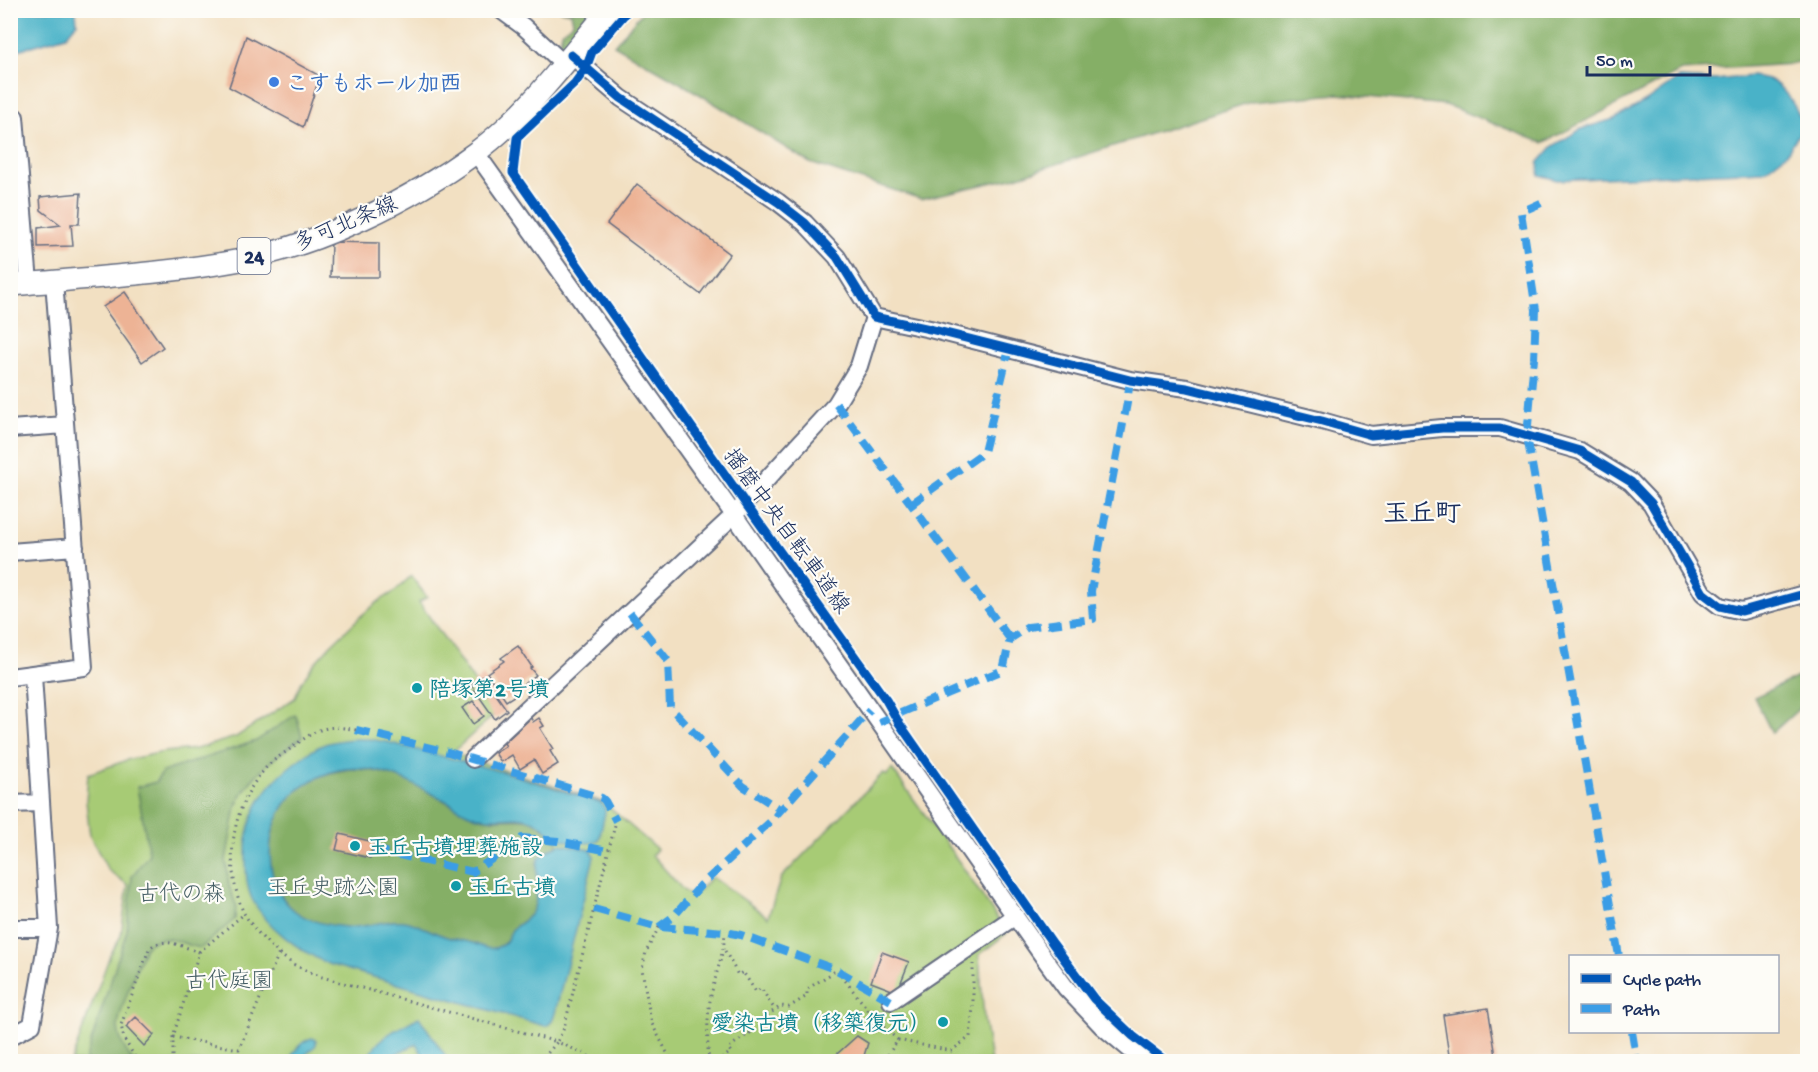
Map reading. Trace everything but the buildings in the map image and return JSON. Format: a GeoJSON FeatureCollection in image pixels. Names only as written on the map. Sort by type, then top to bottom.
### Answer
{"type":"FeatureCollection","features":[{"type":"Feature","properties":{"kind":"main road","name":"多可北条線"},"geometry":{"type":"LineString","coordinates":[[20,284],[170,270],[232,261],[293,246],[350,224],[399,201],[476,153],[524,109],[609,10]]}},
{"type":"Feature","properties":{"kind":"street"},"geometry":{"type":"LineString","coordinates":[[501,10],[621,98],[778,202],[805,223],[837,257],[874,317],[1130,380],[1187,388],[1371,435],[1442,428],[1500,428],[1580,451],[1630,482],[1651,503],[1703,593],[1720,606],[1742,611],[1808,592]]}},
{"type":"Feature","properties":{"kind":"street"},"geometry":{"type":"LineString","coordinates":[[10,117],[15,117],[20,284]]}},
{"type":"Feature","properties":{"kind":"street"},"geometry":{"type":"LineString","coordinates":[[476,153],[734,515],[1066,988],[1102,1026],[1145,1062]]}},
{"type":"Feature","properties":{"kind":"street"},"geometry":{"type":"LineString","coordinates":[[10,677],[84,668],[54,282]]}},
{"type":"Feature","properties":{"kind":"street"},"geometry":{"type":"LineString","coordinates":[[473,759],[734,515],[836,404],[859,366],[874,317]]}},
{"type":"Feature","properties":{"kind":"street"},"geometry":{"type":"LineString","coordinates":[[10,429],[65,425]]}},
{"type":"Feature","properties":{"kind":"street"},"geometry":{"type":"LineString","coordinates":[[10,552],[75,547]]}},
{"type":"Feature","properties":{"kind":"street"},"geometry":{"type":"LineString","coordinates":[[10,1034],[15,1034],[32,1025],[50,928],[33,675]]}},
{"type":"Feature","properties":{"kind":"street"},"geometry":{"type":"LineString","coordinates":[[10,804],[41,803]]}},
{"type":"Feature","properties":{"kind":"street"},"geometry":{"type":"LineString","coordinates":[[891,1001],[1014,916]]}},
{"type":"Feature","properties":{"kind":"street"},"geometry":{"type":"LineString","coordinates":[[10,928],[50,928]]}},
{"type":"Feature","properties":{"kind":"path"},"geometry":{"type":"LineString","coordinates":[[356,730],[342,727],[319,729],[309,734],[266,768],[253,785],[241,806],[234,833],[232,860],[237,895],[244,914],[262,937],[279,953],[295,965],[322,977],[557,1042],[585,1054],[595,1062]]}},
{"type":"Feature","properties":{"kind":"path"},"geometry":{"type":"LineString","coordinates":[[540,1062],[557,1042],[564,1028],[616,821]]}},
{"type":"Feature","properties":{"kind":"path"},"geometry":{"type":"LineString","coordinates":[[173,1062],[173,1037],[199,952],[244,914]]}},
{"type":"Feature","properties":{"kind":"path"},"geometry":{"type":"LineString","coordinates":[[659,927],[645,952],[642,969],[651,1022],[672,1062]]}},
{"type":"Feature","properties":{"kind":"path"},"geometry":{"type":"LineString","coordinates":[[709,1062],[707,1034],[711,999],[724,949],[724,932]]}},
{"type":"Feature","properties":{"kind":"path"},"geometry":{"type":"LineString","coordinates":[[138,1062],[124,1039],[121,1024],[149,949],[153,944],[163,941],[199,952]]}},
{"type":"Feature","properties":{"kind":"path"},"geometry":{"type":"LineString","coordinates":[[717,1062],[730,1052],[728,1048],[750,1033],[747,1029],[781,1006],[789,1007],[807,996],[807,990],[837,970],[876,1020],[898,1040],[951,1051],[970,1037],[973,1007],[973,944]]}},
{"type":"Feature","properties":{"kind":"path"},"geometry":{"type":"LineString","coordinates":[[724,949],[738,975],[743,972],[756,992],[761,988],[775,1010]]}},
{"type":"Feature","properties":{"kind":"path"},"geometry":{"type":"LineString","coordinates":[[173,1037],[239,1049],[279,953]]}},
{"type":"Feature","properties":{"kind":"path"},"geometry":{"type":"LineString","coordinates":[[883,1062],[898,1040]]}},
{"type":"Feature","properties":{"kind":"green space"},"geometry":{"type":"Polygon","coordinates":[[[644,10],[1807,10],[1808,59],[1794,64],[1681,71],[1543,143],[1446,105],[1338,94],[1251,102],[1016,177],[921,199],[810,163],[701,95],[614,45],[644,10]]]}},
{"type":"Feature","properties":{"kind":"green space"},"geometry":{"type":"Polygon","coordinates":[[[560,11],[601,11],[570,51],[560,42],[562,32],[573,22],[571,13],[560,11]]]}},
{"type":"Feature","properties":{"kind":"green space","name":"玉丘史跡公園"},"geometry":{"type":"Polygon","coordinates":[[[411,576],[427,597],[419,602],[496,713],[452,753],[603,802],[657,849],[652,855],[692,897],[712,877],[768,917],[781,878],[883,773],[886,776],[892,769],[1007,933],[979,955],[984,1019],[991,1061],[71,1062],[110,955],[121,936],[128,885],[108,870],[90,836],[86,801],[88,774],[130,759],[164,752],[196,749],[236,737],[295,698],[312,666],[330,646],[362,615],[394,592],[411,576]]]}},
{"type":"Feature","properties":{"kind":"green space"},"geometry":{"type":"Polygon","coordinates":[[[1807,673],[1807,710],[1801,707],[1772,733],[1754,697],[1807,673]]]}},
{"type":"Feature","properties":{"kind":"green space","name":"古代の森"},"geometry":{"type":"Polygon","coordinates":[[[295,715],[302,737],[255,776],[236,807],[226,860],[229,886],[236,905],[235,919],[201,948],[166,939],[159,939],[145,947],[125,1000],[118,1028],[125,1050],[133,1061],[85,1061],[127,930],[132,876],[149,854],[137,787],[156,782],[162,772],[256,741],[295,715]]]}},
{"type":"Feature","properties":{"kind":"green space"},"geometry":{"type":"Polygon","coordinates":[[[365,769],[402,779],[478,817],[530,820],[539,824],[556,838],[557,845],[537,863],[538,888],[535,907],[528,917],[515,927],[501,946],[495,949],[484,948],[402,921],[387,921],[354,928],[328,925],[302,916],[283,898],[270,864],[270,844],[274,826],[282,808],[293,793],[308,782],[329,773],[365,769]]]}},
{"type":"Feature","properties":{"kind":"water"},"geometry":{"type":"Polygon","coordinates":[[[11,10],[76,11],[77,23],[66,36],[11,52],[11,10]]]}},
{"type":"Feature","properties":{"kind":"water"},"geometry":{"type":"Polygon","coordinates":[[[1751,76],[1768,79],[1781,88],[1795,107],[1803,127],[1787,153],[1764,171],[1557,180],[1539,175],[1538,163],[1553,146],[1581,129],[1614,119],[1646,101],[1679,78],[1716,80],[1751,76]]]}},
{"type":"Feature","properties":{"kind":"water"},"geometry":{"type":"Polygon","coordinates":[[[352,739],[387,742],[507,773],[601,803],[605,808],[599,840],[590,843],[572,842],[556,837],[526,818],[487,818],[472,815],[402,779],[354,768],[337,770],[321,776],[298,790],[281,811],[272,836],[271,864],[278,890],[295,911],[306,918],[346,927],[404,921],[485,948],[498,947],[503,944],[512,930],[532,912],[536,898],[538,863],[541,857],[561,844],[592,850],[594,857],[555,1013],[549,1024],[545,1026],[328,964],[285,937],[258,910],[249,889],[246,858],[249,827],[260,800],[278,778],[316,748],[335,741],[352,739]]]}},
{"type":"Feature","properties":{"kind":"water"},"geometry":{"type":"Polygon","coordinates":[[[419,1017],[449,1061],[427,1061],[416,1044],[381,1061],[372,1061],[369,1056],[378,1043],[419,1017]]]}},
{"type":"Feature","properties":{"kind":"water"},"geometry":{"type":"Polygon","coordinates":[[[312,1038],[316,1040],[316,1045],[299,1061],[289,1061],[298,1047],[312,1038]]]}},
{"type":"Feature","properties":{"kind":"marked path"},"geometry":{"type":"LineString","coordinates":[[1541,203],[1521,212],[1536,310],[1527,436],[1619,955]]}},
{"type":"Feature","properties":{"kind":"marked path"},"geometry":{"type":"LineString","coordinates":[[911,504],[984,452],[1009,349]]}},
{"type":"Feature","properties":{"kind":"marked path"},"geometry":{"type":"LineString","coordinates":[[879,722],[1003,670],[1010,639],[1028,627],[1093,619],[1091,591],[1130,380]]}},
{"type":"Feature","properties":{"kind":"marked path"},"geometry":{"type":"LineString","coordinates":[[836,404],[1010,639]]}},
{"type":"Feature","properties":{"kind":"marked path"},"geometry":{"type":"LineString","coordinates":[[630,613],[668,661],[670,707],[743,786],[781,810]]}},
{"type":"Feature","properties":{"kind":"marked path"},"geometry":{"type":"LineString","coordinates":[[659,927],[674,916],[700,886],[770,822],[870,710]]}},
{"type":"Feature","properties":{"kind":"marked path"},"geometry":{"type":"LineString","coordinates":[[356,730],[448,752],[602,798],[616,821]]}},
{"type":"Feature","properties":{"kind":"marked path"},"geometry":{"type":"LineString","coordinates":[[373,849],[473,872],[522,838],[558,841],[608,851]]}},
{"type":"Feature","properties":{"kind":"marked path"},"geometry":{"type":"LineString","coordinates":[[594,909],[659,927],[741,935],[837,970],[891,1001]]}},
{"type":"Feature","properties":{"kind":"marked path"},"geometry":{"type":"LineString","coordinates":[[1632,1033],[1637,1062]]}},
{"type":"Feature","properties":{"kind":"cycle path","name":"播磨中央自転車道線"},"geometry":{"type":"LineString","coordinates":[[628,10],[592,52],[586,68],[575,83],[517,138],[513,173],[886,700],[899,723],[1053,944],[1094,999],[1133,1036],[1167,1062]]}},
{"type":"Feature","properties":{"kind":"cycle path"},"geometry":{"type":"LineString","coordinates":[[571,55],[621,98],[778,202],[805,223],[837,257],[874,317],[1130,380],[1187,388],[1371,435],[1442,428],[1500,428],[1580,451],[1631,482],[1651,503],[1703,593],[1720,606],[1742,611],[1808,593]]}},
{"type":"Feature","properties":{"kind":"place","name":"こすもホール加西"},"geometry":{"type":"Point","coordinates":[274,82]}},
{"type":"Feature","properties":{"kind":"place","name":"陪塚第2号墳"},"geometry":{"type":"Point","coordinates":[417,688]}},
{"type":"Feature","properties":{"kind":"place","name":"玉丘古墳埋葬施設"},"geometry":{"type":"Point","coordinates":[355,846]}},
{"type":"Feature","properties":{"kind":"place","name":"玉丘古墳"},"geometry":{"type":"Point","coordinates":[456,886]}},
{"type":"Feature","properties":{"kind":"place","name":"愛染古墳（移築復元）"},"geometry":{"type":"Point","coordinates":[943,1022]}},
{"type":"Feature","properties":{"kind":"district","name":"玉丘町"},"geometry":{"type":"Point","coordinates":[1422,512]}},
{"type":"Feature","properties":{"kind":"park label","name":"古代庭園"},"geometry":{"type":"Point","coordinates":[229,979]}}]}
